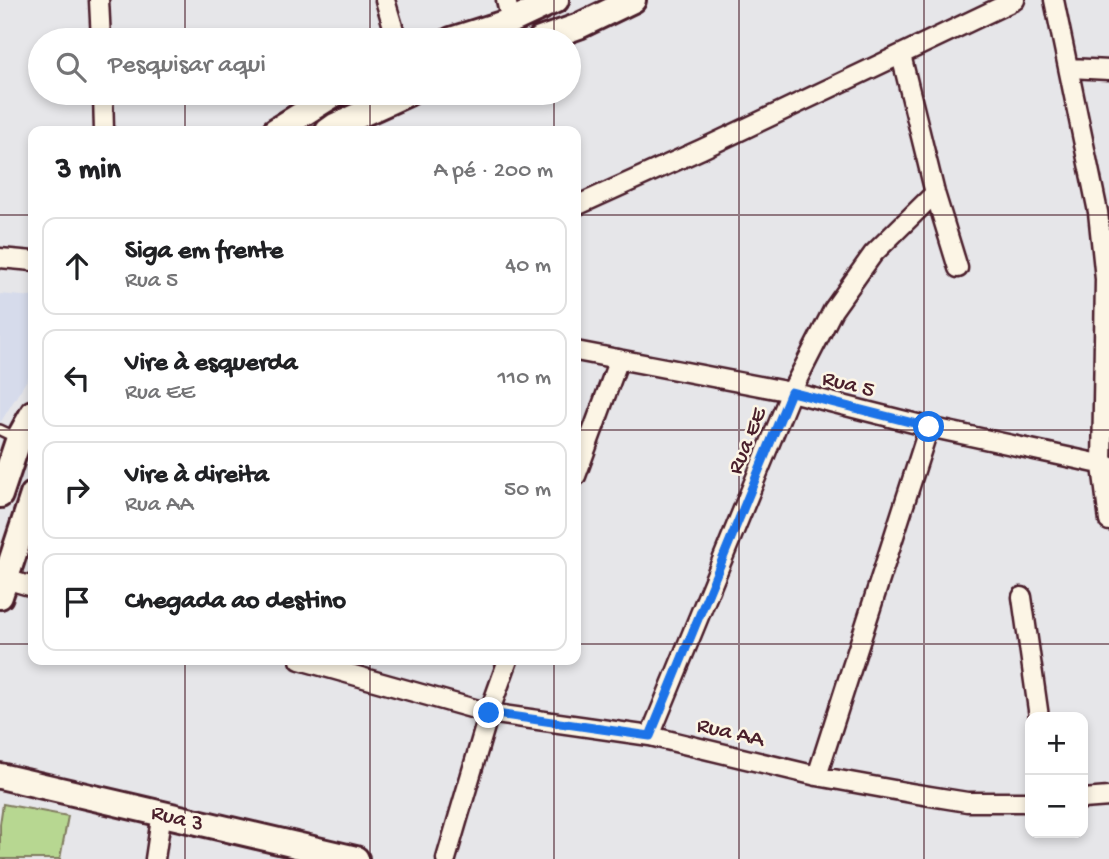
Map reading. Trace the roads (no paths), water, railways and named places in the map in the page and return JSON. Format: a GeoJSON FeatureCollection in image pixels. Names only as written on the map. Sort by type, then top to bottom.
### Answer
{"type":"FeatureCollection","features":[{"type":"Feature","properties":{"kind":"main road"},"geometry":{"type":"LineString","coordinates":[[475,28],[509,10],[556,0]]}},
{"type":"Feature","properties":{"kind":"main road"},"geometry":{"type":"LineString","coordinates":[[573,28],[633,0]]}},
{"type":"Feature","properties":{"kind":"main road"},"geometry":{"type":"LineString","coordinates":[[283,126],[317,105]]}},
{"type":"Feature","properties":{"kind":"main road"},"geometry":{"type":"LineString","coordinates":[[339,126],[383,105]]}},
{"type":"Feature","properties":{"kind":"main road"},"geometry":{"type":"LineString","coordinates":[[0,495],[10,434],[28,418]]}},
{"type":"Feature","properties":{"kind":"main road"},"geometry":{"type":"LineString","coordinates":[[2,588],[28,510]]}},
{"type":"Feature","properties":{"kind":"main road","name":"Rua 3"},"geometry":{"type":"LineString","coordinates":[[0,776],[162,812],[331,857],[356,859]]}},
{"type":"Feature","properties":{"kind":"street"},"geometry":{"type":"LineString","coordinates":[[99,0],[100,28]]}},
{"type":"Feature","properties":{"kind":"street"},"geometry":{"type":"LineString","coordinates":[[386,0],[394,28]]}},
{"type":"Feature","properties":{"kind":"street"},"geometry":{"type":"LineString","coordinates":[[581,204],[1015,0]]}},
{"type":"Feature","properties":{"kind":"street"},"geometry":{"type":"LineString","coordinates":[[1054,0],[1098,212],[1105,279],[1109,521]]}},
{"type":"Feature","properties":{"kind":"street"},"geometry":{"type":"LineString","coordinates":[[901,55],[935,193],[958,268]]}},
{"type":"Feature","properties":{"kind":"street"},"geometry":{"type":"LineString","coordinates":[[1070,68],[1109,70]]}},
{"type":"Feature","properties":{"kind":"street"},"geometry":{"type":"LineString","coordinates":[[103,105],[104,126]]}},
{"type":"Feature","properties":{"kind":"street","name":"Rua EE"},"geometry":{"type":"LineString","coordinates":[[650,736],[791,392],[833,310],[873,254],[935,193]]}},
{"type":"Feature","properties":{"kind":"street"},"geometry":{"type":"LineString","coordinates":[[0,258],[28,261]]}},
{"type":"Feature","properties":{"kind":"street","name":"Rua 5"},"geometry":{"type":"LineString","coordinates":[[581,352],[791,392],[929,427],[1106,466]]}},
{"type":"Feature","properties":{"kind":"street"},"geometry":{"type":"LineString","coordinates":[[581,462],[619,359]]}},
{"type":"Feature","properties":{"kind":"street"},"geometry":{"type":"LineString","coordinates":[[817,776],[929,427]]}},
{"type":"Feature","properties":{"kind":"street"},"geometry":{"type":"LineString","coordinates":[[2,588],[28,586]]}},
{"type":"Feature","properties":{"kind":"street"},"geometry":{"type":"LineString","coordinates":[[1022,597],[1038,712]]}},
{"type":"Feature","properties":{"kind":"street","name":"Rua AA"},"geometry":{"type":"LineString","coordinates":[[331,665],[489,713],[650,736],[817,776],[967,802],[1025,802]]}},
{"type":"Feature","properties":{"kind":"street"},"geometry":{"type":"LineString","coordinates":[[446,859],[489,713],[506,665]]}},
{"type":"Feature","properties":{"kind":"street"},"geometry":{"type":"LineString","coordinates":[[1088,799],[1109,797]]}},
{"type":"Feature","properties":{"kind":"street"},"geometry":{"type":"LineString","coordinates":[[155,859],[162,812]]}}]}
